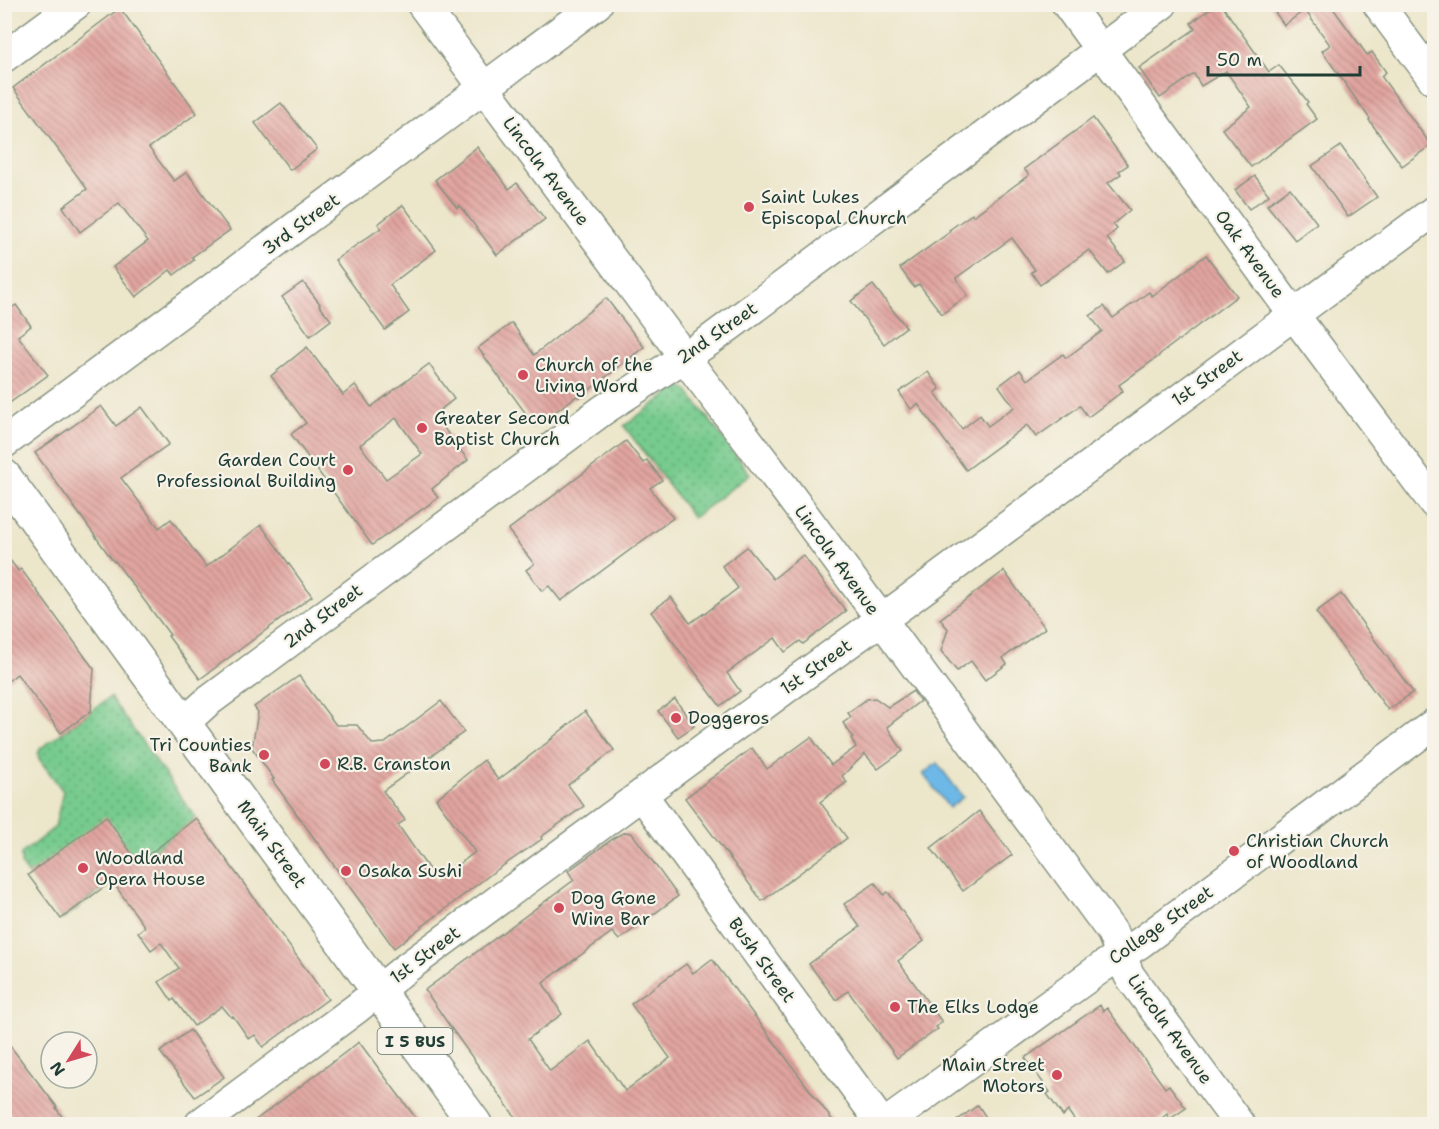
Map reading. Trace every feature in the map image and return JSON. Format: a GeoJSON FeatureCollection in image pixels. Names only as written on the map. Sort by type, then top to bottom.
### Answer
{"type":"FeatureCollection","features":[{"type":"Feature","properties":{"kind":"main road","name":"Main Street"},"geometry":{"type":"LineString","coordinates":[[4,476],[475,1125]]}},
{"type":"Feature","properties":{"kind":"street"},"geometry":{"type":"LineString","coordinates":[[4,57],[76,4]]}},
{"type":"Feature","properties":{"kind":"street","name":"Lincoln Avenue"},"geometry":{"type":"LineString","coordinates":[[422,4],[1112,932],[1129,975],[1239,1125]]}},
{"type":"Feature","properties":{"kind":"street","name":"3rd Street"},"geometry":{"type":"LineString","coordinates":[[4,443],[597,4]]}},
{"type":"Feature","properties":{"kind":"street","name":"Oak Avenue"},"geometry":{"type":"LineString","coordinates":[[1067,4],[1434,503]]}},
{"type":"Feature","properties":{"kind":"street","name":"2nd Street"},"geometry":{"type":"LineString","coordinates":[[184,723],[206,702],[521,470],[603,410],[718,334],[1162,4]]}},
{"type":"Feature","properties":{"kind":"street"},"geometry":{"type":"LineString","coordinates":[[1378,4],[1434,80]]}},
{"type":"Feature","properties":{"kind":"street","name":"1st Street"},"geometry":{"type":"LineString","coordinates":[[200,1125],[401,972],[1434,211]]}},
{"type":"Feature","properties":{"kind":"street","name":"College Street"},"geometry":{"type":"LineString","coordinates":[[884,1125],[993,1045],[1140,943],[1434,724]]}},
{"type":"Feature","properties":{"kind":"street","name":"Bush Street"},"geometry":{"type":"LineString","coordinates":[[642,795],[884,1125]]}},
{"type":"Feature","properties":{"kind":"green space"},"geometry":{"type":"Polygon","coordinates":[[[680,385],[687,390],[750,474],[693,518],[624,426],[680,385]]]}},
{"type":"Feature","properties":{"kind":"green space"},"geometry":{"type":"Polygon","coordinates":[[[110,697],[196,818],[62,920],[21,864],[21,854],[55,827],[63,791],[39,759],[38,754],[40,749],[110,697]]]}},
{"type":"Feature","properties":{"kind":"water"},"geometry":{"type":"Polygon","coordinates":[[[937,763],[963,797],[949,808],[923,774],[937,763]]]}},
{"type":"Feature","properties":{"kind":"building"},"geometry":{"type":"Polygon","coordinates":[[[1217,4],[1221,4],[1269,72],[1279,65],[1308,102],[1306,104],[1317,119],[1251,167],[1222,129],[1251,107],[1226,71],[1201,86],[1194,74],[1160,98],[1139,68],[1195,29],[1191,23],[1217,4]]]}},
{"type":"Feature","properties":{"kind":"building"},"geometry":{"type":"Polygon","coordinates":[[[1269,4],[1330,4],[1367,55],[1372,52],[1386,72],[1381,76],[1431,145],[1402,166],[1322,51],[1330,45],[1305,10],[1284,25],[1269,4]]]}},
{"type":"Feature","properties":{"kind":"building"},"geometry":{"type":"Polygon","coordinates":[[[120,8],[197,113],[149,148],[174,181],[187,172],[230,230],[192,257],[194,260],[174,275],[170,270],[136,297],[113,267],[148,241],[119,203],[80,232],[63,207],[87,189],[13,88],[120,8]]]}},
{"type":"Feature","properties":{"kind":"building"},"geometry":{"type":"Polygon","coordinates":[[[281,103],[317,149],[290,170],[255,123],[281,103]]]}},
{"type":"Feature","properties":{"kind":"building"},"geometry":{"type":"Polygon","coordinates":[[[1093,118],[1128,165],[1119,171],[1121,174],[1108,183],[1130,210],[1113,224],[1117,229],[1107,238],[1125,261],[1108,274],[1089,250],[1040,285],[1031,272],[1035,270],[1012,238],[956,278],[968,295],[942,314],[919,284],[914,287],[900,268],[950,232],[949,230],[972,214],[973,216],[1029,175],[1024,169],[1093,118]]]}},
{"type":"Feature","properties":{"kind":"building"},"geometry":{"type":"Polygon","coordinates":[[[1341,146],[1377,197],[1348,217],[1312,166],[1341,146]]]}},
{"type":"Feature","properties":{"kind":"building"},"geometry":{"type":"Polygon","coordinates":[[[477,147],[509,189],[517,183],[545,219],[497,255],[460,206],[457,208],[435,180],[477,147]]]}},
{"type":"Feature","properties":{"kind":"building"},"geometry":{"type":"Polygon","coordinates":[[[1255,176],[1269,195],[1249,209],[1235,190],[1255,176]]]}},
{"type":"Feature","properties":{"kind":"building"},"geometry":{"type":"Polygon","coordinates":[[[1290,188],[1317,223],[1295,240],[1267,205],[1290,188]]]}},
{"type":"Feature","properties":{"kind":"building"},"geometry":{"type":"Polygon","coordinates":[[[403,205],[436,250],[390,285],[409,312],[385,330],[335,260],[381,228],[378,224],[403,205]]]}},
{"type":"Feature","properties":{"kind":"building"},"geometry":{"type":"Polygon","coordinates":[[[1206,255],[1237,296],[1119,385],[1123,391],[1088,417],[1080,406],[1036,437],[1027,425],[966,470],[918,404],[911,409],[899,392],[928,372],[940,389],[935,393],[962,429],[980,415],[988,426],[1014,407],[999,386],[1020,370],[1027,380],[1063,354],[1066,358],[1102,331],[1090,316],[1104,306],[1113,318],[1149,292],[1152,296],[1206,255]]]}},
{"type":"Feature","properties":{"kind":"building"},"geometry":{"type":"Polygon","coordinates":[[[303,282],[331,320],[310,336],[282,297],[303,282]]]}},
{"type":"Feature","properties":{"kind":"building"},"geometry":{"type":"Polygon","coordinates":[[[873,285],[906,327],[884,344],[851,301],[873,285]]]}},
{"type":"Feature","properties":{"kind":"building"},"geometry":{"type":"Polygon","coordinates":[[[606,298],[644,347],[579,398],[577,396],[535,426],[478,348],[512,323],[534,355],[606,298]]]}},
{"type":"Feature","properties":{"kind":"building"},"geometry":{"type":"Polygon","coordinates":[[[16,305],[31,326],[18,336],[48,375],[4,407],[4,313],[16,305]]]}},
{"type":"Feature","properties":{"kind":"building"},"geometry":{"type":"Polygon","coordinates":[[[307,347],[343,395],[355,385],[371,407],[429,364],[454,399],[434,415],[468,460],[432,489],[438,498],[372,545],[291,434],[306,423],[271,376],[307,347]],[[396,418],[360,445],[386,479],[422,454],[396,418]]]}},
{"type":"Feature","properties":{"kind":"building"},"geometry":{"type":"Polygon","coordinates":[[[101,406],[116,426],[142,407],[169,444],[121,478],[159,528],[171,519],[206,567],[261,525],[312,596],[200,679],[35,453],[101,406]]]}},
{"type":"Feature","properties":{"kind":"building"},"geometry":{"type":"Polygon","coordinates":[[[626,441],[643,463],[647,460],[662,480],[650,488],[673,518],[561,601],[549,586],[542,591],[526,570],[534,564],[508,530],[626,441]]]}},
{"type":"Feature","properties":{"kind":"building"},"geometry":{"type":"Polygon","coordinates":[[[747,547],[773,579],[803,555],[846,611],[803,644],[800,641],[785,652],[775,638],[727,673],[740,691],[720,706],[651,612],[671,597],[690,623],[703,615],[738,588],[722,566],[747,547]]]}},
{"type":"Feature","properties":{"kind":"building"},"geometry":{"type":"Polygon","coordinates":[[[4,552],[18,571],[21,569],[94,669],[91,711],[61,733],[17,674],[4,684],[4,552]]]}},
{"type":"Feature","properties":{"kind":"building"},"geometry":{"type":"Polygon","coordinates":[[[1004,571],[1045,628],[1003,658],[1007,664],[985,680],[971,661],[957,671],[941,651],[948,629],[940,619],[1004,571]]]}},
{"type":"Feature","properties":{"kind":"building"},"geometry":{"type":"Polygon","coordinates":[[[1341,594],[1413,692],[1388,710],[1316,612],[1341,594]]]}},
{"type":"Feature","properties":{"kind":"building"},"geometry":{"type":"Polygon","coordinates":[[[299,676],[336,725],[357,725],[372,744],[385,743],[441,701],[464,732],[383,791],[405,820],[398,825],[437,881],[475,852],[436,799],[484,760],[498,780],[585,711],[614,750],[568,785],[584,806],[394,948],[272,780],[274,779],[252,748],[258,712],[254,707],[299,676]]]}},
{"type":"Feature","properties":{"kind":"building"},"geometry":{"type":"Polygon","coordinates":[[[913,691],[920,701],[887,727],[903,751],[878,769],[865,754],[842,776],[847,782],[820,802],[847,838],[762,901],[685,798],[752,748],[767,769],[811,737],[831,765],[856,747],[851,738],[853,737],[843,723],[851,717],[848,713],[867,699],[875,698],[888,707],[913,691]]]}},
{"type":"Feature","properties":{"kind":"building","name":"Doggeros"},"geometry":{"type":"Polygon","coordinates":[[[675,699],[694,726],[678,737],[658,711],[675,699]]]}},
{"type":"Feature","properties":{"kind":"building"},"geometry":{"type":"Polygon","coordinates":[[[979,811],[1012,855],[963,891],[931,848],[979,811]]]}},
{"type":"Feature","properties":{"kind":"building"},"geometry":{"type":"Polygon","coordinates":[[[106,816],[138,863],[196,818],[328,999],[263,1047],[255,1035],[249,1039],[233,1016],[231,1017],[222,1006],[194,1026],[159,982],[179,968],[161,943],[151,950],[138,932],[145,927],[112,881],[61,919],[28,875],[106,816]]]}},
{"type":"Feature","properties":{"kind":"building"},"geometry":{"type":"Polygon","coordinates":[[[625,832],[634,836],[678,896],[619,940],[612,932],[543,983],[562,1014],[528,1039],[550,1071],[590,1041],[625,1091],[670,1058],[631,1004],[686,964],[693,973],[712,959],[836,1125],[521,1125],[425,990],[574,880],[568,871],[625,832]]]}},
{"type":"Feature","properties":{"kind":"building"},"geometry":{"type":"Polygon","coordinates":[[[875,883],[884,895],[888,892],[924,941],[898,961],[942,1022],[936,1027],[938,1029],[897,1058],[848,991],[836,1000],[809,964],[860,927],[844,904],[875,883]]]}},
{"type":"Feature","properties":{"kind":"building"},"geometry":{"type":"Polygon","coordinates":[[[1100,1005],[1103,1011],[1107,1008],[1165,1088],[1169,1085],[1186,1108],[1170,1119],[1167,1114],[1153,1125],[1078,1125],[1068,1111],[1063,1116],[1047,1094],[1050,1092],[1025,1058],[1100,1005]]]}},
{"type":"Feature","properties":{"kind":"building"},"geometry":{"type":"Polygon","coordinates":[[[190,1030],[224,1077],[195,1097],[160,1052],[190,1030]]]}},
{"type":"Feature","properties":{"kind":"building"},"geometry":{"type":"Polygon","coordinates":[[[4,1038],[39,1084],[39,1090],[44,1090],[68,1125],[4,1125],[4,1038]]]}},
{"type":"Feature","properties":{"kind":"building"},"geometry":{"type":"Polygon","coordinates":[[[359,1042],[421,1125],[249,1125],[359,1042]]]}},
{"type":"Feature","properties":{"kind":"building"},"geometry":{"type":"Polygon","coordinates":[[[978,1105],[991,1125],[951,1125],[978,1105]]]}},
{"type":"Feature","properties":{"kind":"place","name":"Saint Lukes Episcopal Church"},"geometry":{"type":"Point","coordinates":[749,207]}},
{"type":"Feature","properties":{"kind":"place","name":"Church of the Living Word"},"geometry":{"type":"Point","coordinates":[523,375]}},
{"type":"Feature","properties":{"kind":"place","name":"Greater Second Baptist Church"},"geometry":{"type":"Point","coordinates":[422,428]}},
{"type":"Feature","properties":{"kind":"place","name":"Garden Court Professional Building"},"geometry":{"type":"Point","coordinates":[348,470]}},
{"type":"Feature","properties":{"kind":"place","name":"Doggeros"},"geometry":{"type":"Point","coordinates":[676,718]}},
{"type":"Feature","properties":{"kind":"place","name":"Tri Counties Bank"},"geometry":{"type":"Point","coordinates":[264,755]}},
{"type":"Feature","properties":{"kind":"place","name":"R.B. Cranston"},"geometry":{"type":"Point","coordinates":[325,764]}},
{"type":"Feature","properties":{"kind":"place","name":"Christian Church of Woodland"},"geometry":{"type":"Point","coordinates":[1234,851]}},
{"type":"Feature","properties":{"kind":"place","name":"Woodland Opera House"},"geometry":{"type":"Point","coordinates":[83,868]}},
{"type":"Feature","properties":{"kind":"place","name":"Osaka Sushi"},"geometry":{"type":"Point","coordinates":[346,871]}},
{"type":"Feature","properties":{"kind":"place","name":"Dog Gone Wine Bar"},"geometry":{"type":"Point","coordinates":[559,908]}},
{"type":"Feature","properties":{"kind":"place","name":"The Elks Lodge"},"geometry":{"type":"Point","coordinates":[895,1007]}},
{"type":"Feature","properties":{"kind":"place","name":"Main Street Motors"},"geometry":{"type":"Point","coordinates":[1057,1075]}}]}
